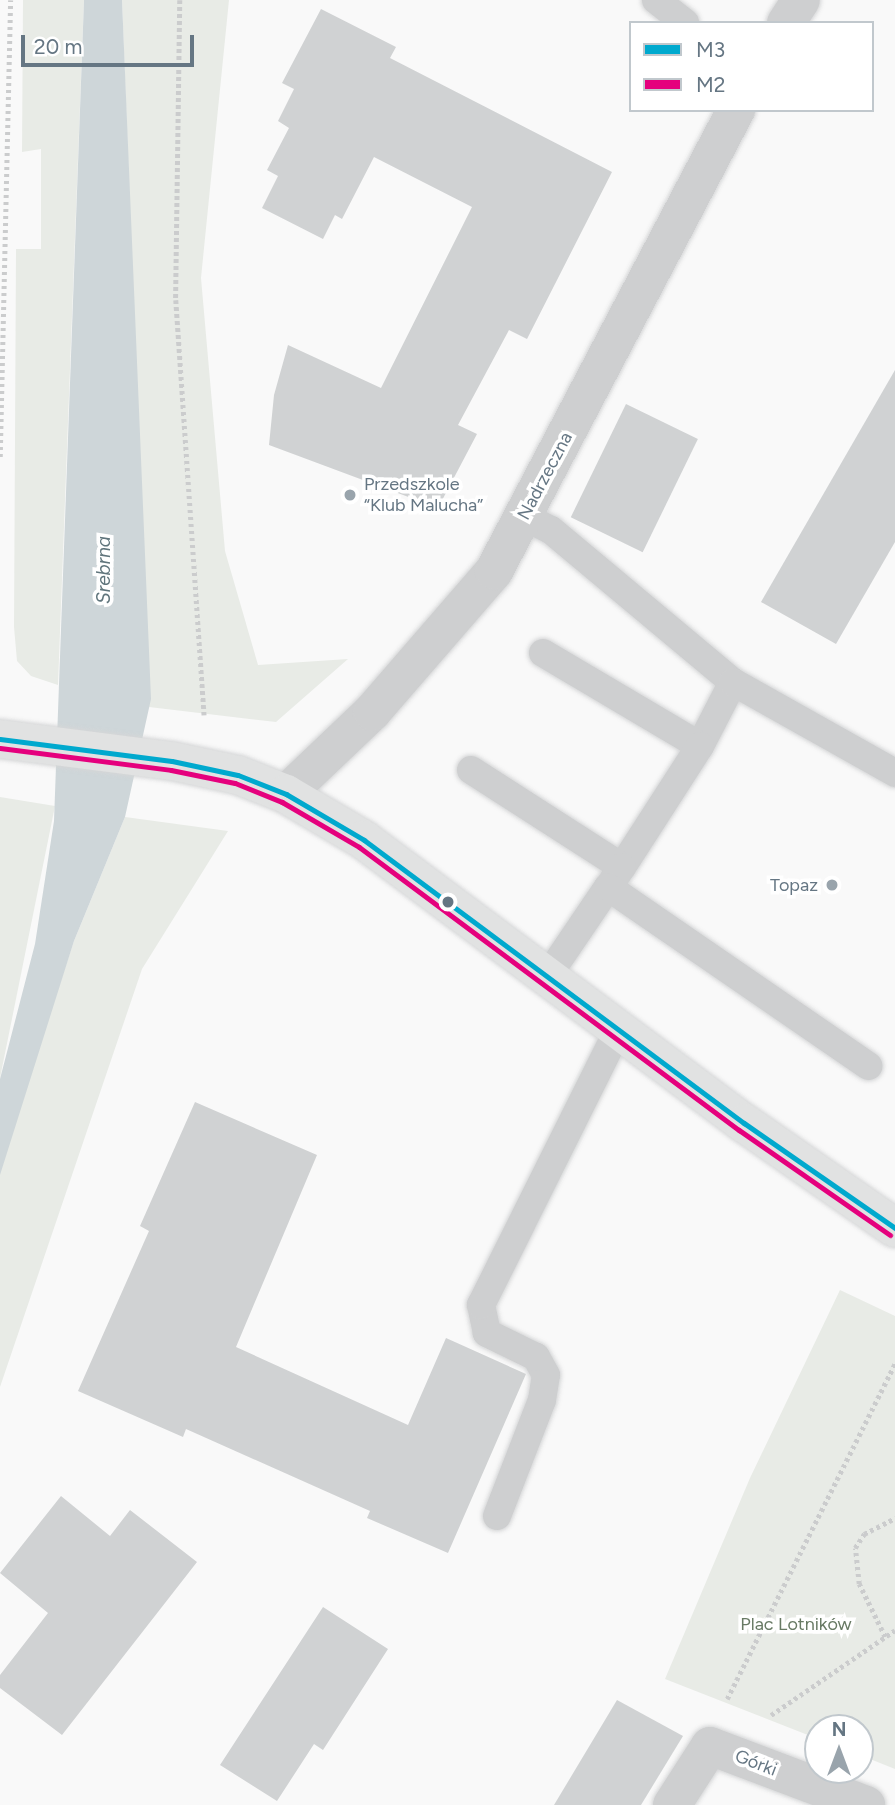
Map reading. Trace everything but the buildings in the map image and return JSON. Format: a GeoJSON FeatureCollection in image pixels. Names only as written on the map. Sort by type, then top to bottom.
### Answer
{"type":"FeatureCollection","features":[{"type":"Feature","properties":{"kind":"street"},"geometry":{"type":"LineString","coordinates":[[787,21],[801,0]]}},
{"type":"Feature","properties":{"kind":"street","name":"Nadrzeczna"},"geometry":{"type":"LineString","coordinates":[[286,794],[372,712],[494,571],[735,112]]}},
{"type":"Feature","properties":{"kind":"street"},"geometry":{"type":"LineString","coordinates":[[18,742],[172,761],[238,775],[286,794],[364,840],[895,1227]]}},
{"type":"Feature","properties":{"kind":"street","name":"Górki"},"geometry":{"type":"LineString","coordinates":[[673,1805],[710,1746],[866,1805]]}},
{"type":"Feature","properties":{"kind":"lane"},"geometry":{"type":"LineString","coordinates":[[656,0],[682,21]]}},
{"type":"Feature","properties":{"kind":"lane"},"geometry":{"type":"LineString","coordinates":[[523,516],[551,530],[733,682],[895,774]]}},
{"type":"Feature","properties":{"kind":"lane"},"geometry":{"type":"LineString","coordinates":[[544,653],[700,746]]}},
{"type":"Feature","properties":{"kind":"lane"},"geometry":{"type":"LineString","coordinates":[[549,974],[700,746],[733,682]]}},
{"type":"Feature","properties":{"kind":"lane"},"geometry":{"type":"LineString","coordinates":[[471,769],[868,1066]]}},
{"type":"Feature","properties":{"kind":"lane"},"geometry":{"type":"LineString","coordinates":[[497,1516],[542,1400],[547,1375],[536,1357],[487,1333],[481,1305],[619,1028]]}},
{"type":"Feature","properties":{"kind":"path"},"geometry":{"type":"LineString","coordinates":[[0,457],[10,0]]}},
{"type":"Feature","properties":{"kind":"path"},"geometry":{"type":"LineString","coordinates":[[180,0],[176,300],[204,719]]}},
{"type":"Feature","properties":{"kind":"path"},"geometry":{"type":"LineString","coordinates":[[723,1708],[895,1363]]}},
{"type":"Feature","properties":{"kind":"path"},"geometry":{"type":"LineString","coordinates":[[886,1637],[859,1584],[855,1548],[864,1534],[895,1518]]}},
{"type":"Feature","properties":{"kind":"path"},"geometry":{"type":"LineString","coordinates":[[766,1718],[895,1630]]}},
{"type":"Feature","properties":{"kind":"green space"},"geometry":{"type":"Polygon","coordinates":[[[23,0],[84,0],[58,685],[31,676],[17,661],[14,627],[16,249],[41,249],[41,149],[22,152],[23,0]]]}},
{"type":"Feature","properties":{"kind":"green space"},"geometry":{"type":"Polygon","coordinates":[[[122,0],[229,0],[201,278],[225,551],[258,665],[348,659],[276,722],[149,707],[122,0]]]}},
{"type":"Feature","properties":{"kind":"green space"},"geometry":{"type":"Polygon","coordinates":[[[0,797],[55,806],[0,1078],[0,797]]]}},
{"type":"Feature","properties":{"kind":"green space"},"geometry":{"type":"Polygon","coordinates":[[[125,817],[228,831],[142,969],[0,1387],[0,1164],[74,941],[125,817]]]}},
{"type":"Feature","properties":{"kind":"green space","name":"Plac Lotników"},"geometry":{"type":"Polygon","coordinates":[[[840,1290],[895,1316],[895,1769],[874,1761],[874,1714],[804,1714],[804,1734],[665,1679],[750,1478],[840,1290]]]}},
{"type":"Feature","properties":{"kind":"water","name":"Srebrna"},"geometry":{"type":"Polygon","coordinates":[[[84,0],[122,0],[151,699],[125,817],[74,941],[0,1175],[0,1079],[35,944],[54,821],[84,0]]]}},
{"type":"Feature","properties":{"kind":"transit line","name":"M3"},"geometry":{"type":"LineString","coordinates":[[0,739],[172,761],[238,775],[286,794],[364,840],[744,1123],[895,1228]]}},
{"type":"Feature","properties":{"kind":"transit line","name":"M2"},"geometry":{"type":"LineString","coordinates":[[0,748],[171,770],[235,783],[282,802],[359,847],[739,1130],[890,1235]]}},
{"type":"Feature","properties":{"kind":"place","name":"Przedszkole “Klub Malucha”"},"geometry":{"type":"Point","coordinates":[350,495]}},
{"type":"Feature","properties":{"kind":"place","name":"Topaz"},"geometry":{"type":"Point","coordinates":[832,885]}}]}
